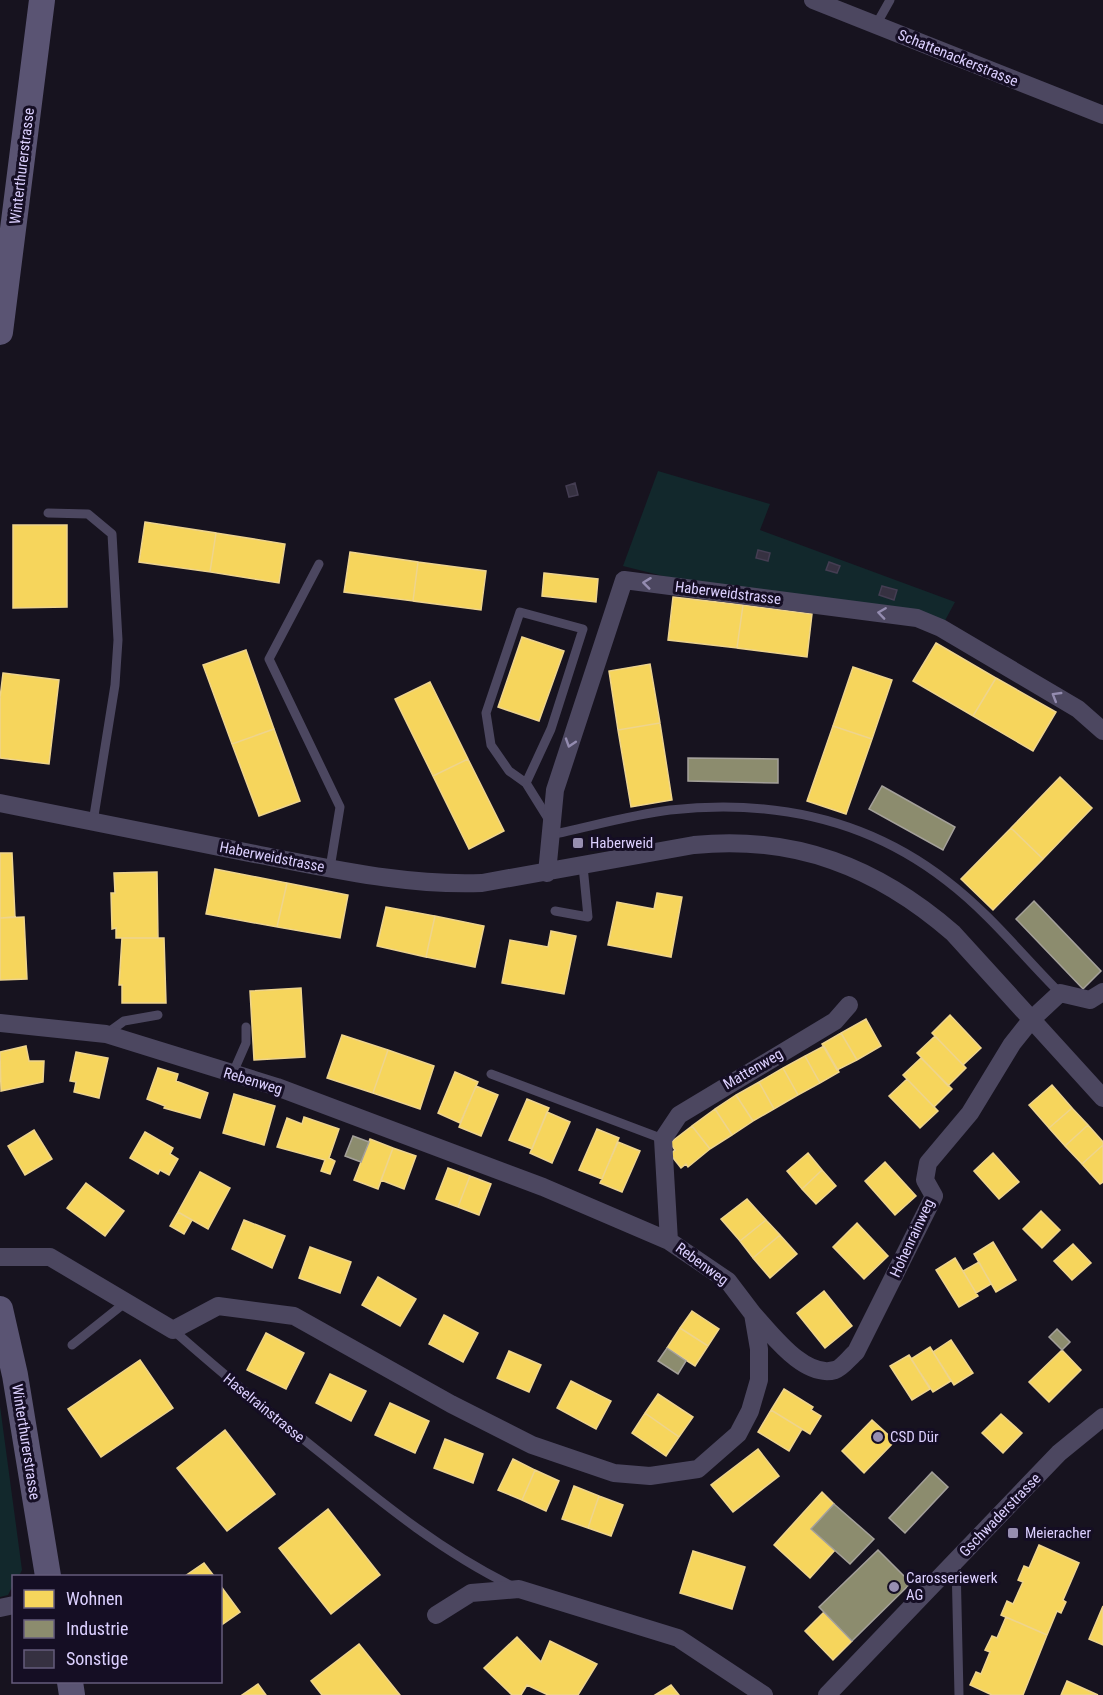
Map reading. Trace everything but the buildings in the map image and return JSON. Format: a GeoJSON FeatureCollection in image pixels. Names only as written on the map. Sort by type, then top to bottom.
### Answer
{"type":"FeatureCollection","features":[{"type":"Feature","properties":{"kind":"main road","name":"Winterthurerstrasse"},"geometry":{"type":"LineString","coordinates":[[0,332],[42,0]]}},
{"type":"Feature","properties":{"kind":"main road","name":"Winterthurerstrasse"},"geometry":{"type":"LineString","coordinates":[[0,1309],[15,1375],[48,1575]]}},
{"type":"Feature","properties":{"kind":"street","name":"Schattenackerstrasse"},"geometry":{"type":"LineString","coordinates":[[813,0],[1103,115]]}},
{"type":"Feature","properties":{"kind":"street","name":"Haberweidstrasse"},"geometry":{"type":"LineString","coordinates":[[547,873],[555,790],[624,580],[917,618],[941,628],[1078,709],[1103,731]]}},
{"type":"Feature","properties":{"kind":"street","name":"Haberweidstrasse"},"geometry":{"type":"LineString","coordinates":[[0,803],[330,868],[409,881],[449,884],[482,883],[694,845],[725,842],[762,843],[819,855],[859,870],[886,884],[939,921],[1103,1098]]}},
{"type":"Feature","properties":{"kind":"street"},"geometry":{"type":"LineString","coordinates":[[1032,1019],[1060,993],[1090,1000],[1103,992]]}},
{"type":"Feature","properties":{"kind":"street","name":"Mattenweg"},"geometry":{"type":"LineString","coordinates":[[663,1139],[679,1115],[835,1021],[849,1005]]}},
{"type":"Feature","properties":{"kind":"street","name":"Hohenrainweg"},"geometry":{"type":"LineString","coordinates":[[753,1314],[795,1358],[818,1371],[836,1370],[856,1352],[934,1196],[925,1180],[928,1163],[970,1113],[1012,1044],[1032,1019]]}},
{"type":"Feature","properties":{"kind":"street","name":"Rebenweg"},"geometry":{"type":"LineString","coordinates":[[0,1023],[106,1034],[232,1076],[277,1088],[543,1187],[669,1240],[728,1281],[753,1314],[759,1349],[759,1380],[750,1411],[738,1434],[698,1469],[650,1476],[614,1473],[532,1445],[452,1404],[294,1316],[219,1306],[173,1330]]}},
{"type":"Feature","properties":{"kind":"street"},"geometry":{"type":"LineString","coordinates":[[663,1139],[669,1240]]}},
{"type":"Feature","properties":{"kind":"street","name":"Haselrainstrasse"},"geometry":{"type":"LineString","coordinates":[[0,1257],[50,1257],[173,1330]]}},
{"type":"Feature","properties":{"kind":"street","name":"Gschwaderstrasse"},"geometry":{"type":"LineString","coordinates":[[827,1695],[1059,1453],[1103,1417]]}},
{"type":"Feature","properties":{"kind":"street","name":"Haselrainstrasse"},"geometry":{"type":"LineString","coordinates":[[436,1615],[471,1593],[519,1589],[678,1638],[764,1695]]}},
{"type":"Feature","properties":{"kind":"lane"},"geometry":{"type":"LineString","coordinates":[[876,25],[890,0]]}},
{"type":"Feature","properties":{"kind":"lane"},"geometry":{"type":"LineString","coordinates":[[48,513],[88,514],[112,534],[118,640],[115,685],[93,822]]}},
{"type":"Feature","properties":{"kind":"lane"},"geometry":{"type":"LineString","coordinates":[[319,564],[269,659],[340,807],[330,868]]}},
{"type":"Feature","properties":{"kind":"lane"},"geometry":{"type":"LineString","coordinates":[[526,783],[551,729],[583,629],[520,612],[486,713],[491,745],[509,771],[526,783],[550,828],[667,810],[736,805],[791,811],[830,820],[898,848],[949,882],[1060,993]]}},
{"type":"Feature","properties":{"kind":"lane"},"geometry":{"type":"LineString","coordinates":[[555,911],[588,917],[583,866]]}},
{"type":"Feature","properties":{"kind":"lane"},"geometry":{"type":"LineString","coordinates":[[106,1034],[124,1021],[158,1015]]}},
{"type":"Feature","properties":{"kind":"lane"},"geometry":{"type":"LineString","coordinates":[[232,1076],[246,1043],[246,1027]]}},
{"type":"Feature","properties":{"kind":"lane"},"geometry":{"type":"LineString","coordinates":[[491,1074],[663,1139]]}},
{"type":"Feature","properties":{"kind":"lane"},"geometry":{"type":"LineString","coordinates":[[72,1345],[126,1302]]}},
{"type":"Feature","properties":{"kind":"lane","name":"Haselrainstrasse"},"geometry":{"type":"LineString","coordinates":[[173,1330],[227,1378],[431,1539],[490,1575],[519,1589]]}},
{"type":"Feature","properties":{"kind":"lane"},"geometry":{"type":"LineString","coordinates":[[956,1561],[959,1695]]}},
{"type":"Feature","properties":{"kind":"green space"},"geometry":{"type":"Polygon","coordinates":[[[658,471],[770,504],[760,530],[955,602],[941,628],[739,595],[623,566],[658,471]]]}},
{"type":"Feature","properties":{"kind":"green space"},"geometry":{"type":"Polygon","coordinates":[[[0,1406],[22,1570],[20,1575],[12,1575],[12,1587],[8,1595],[0,1597],[0,1406]]]}},
{"type":"Feature","properties":{"kind":"place","name":"Haberweid"},"geometry":{"type":"Point","coordinates":[578,843]}},
{"type":"Feature","properties":{"kind":"place","name":"CSD Dür"},"geometry":{"type":"Point","coordinates":[878,1437]}},
{"type":"Feature","properties":{"kind":"place","name":"Meieracher"},"geometry":{"type":"Point","coordinates":[1013,1533]}},
{"type":"Feature","properties":{"kind":"place","name":"Carosseriewerk AG"},"geometry":{"type":"Point","coordinates":[894,1587]}}]}
